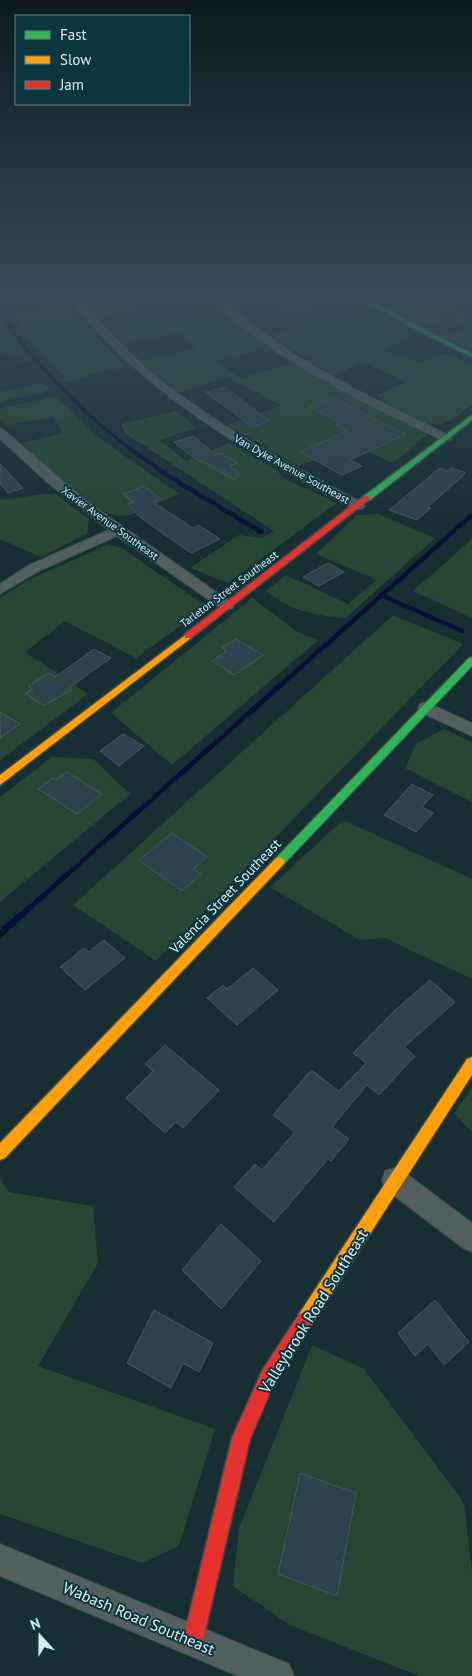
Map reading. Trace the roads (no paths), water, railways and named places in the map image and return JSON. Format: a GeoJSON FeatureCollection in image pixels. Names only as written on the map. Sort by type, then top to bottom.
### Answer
{"type":"FeatureCollection","features":[{"type":"Feature","properties":{"kind":"street","name":"Van Dyke Avenue Southeast"},"geometry":{"type":"LineString","coordinates":[[144,370],[183,402],[248,446],[358,506]]}},
{"type":"Feature","properties":{"kind":"street"},"geometry":{"type":"LineString","coordinates":[[313,370],[371,402],[446,437]]}},
{"type":"Feature","properties":{"kind":"street","name":"Tarleton Street Southeast"},"geometry":{"type":"LineString","coordinates":[[0,781],[472,418]]}},
{"type":"Feature","properties":{"kind":"street","name":"Xavier Avenue Southeast"},"geometry":{"type":"LineString","coordinates":[[0,432],[41,472],[118,531],[227,606]]}},
{"type":"Feature","properties":{"kind":"street"},"geometry":{"type":"LineString","coordinates":[[0,590],[34,568],[118,531]]}},
{"type":"Feature","properties":{"kind":"street","name":"Valencia Street Southeast"},"geometry":{"type":"LineString","coordinates":[[0,1153],[472,660]]}},
{"type":"Feature","properties":{"kind":"street"},"geometry":{"type":"LineString","coordinates":[[426,708],[472,730]]}},
{"type":"Feature","properties":{"kind":"street","name":"Valleybrook Road Southeast"},"geometry":{"type":"LineString","coordinates":[[192,1640],[242,1438],[268,1377],[394,1180],[472,1064]]}},
{"type":"Feature","properties":{"kind":"street"},"geometry":{"type":"LineString","coordinates":[[394,1180],[472,1239]]}},
{"type":"Feature","properties":{"kind":"street","name":"Wabash Road Southeast"},"geometry":{"type":"LineString","coordinates":[[0,1560],[277,1676]]}},
{"type":"Feature","properties":{"kind":"waterway"},"geometry":{"type":"LineString","coordinates":[[45,370],[76,403],[130,449]]}},
{"type":"Feature","properties":{"kind":"waterway"},"geometry":{"type":"LineString","coordinates":[[129,448],[170,477],[261,532]]}},
{"type":"Feature","properties":{"kind":"waterway"},"geometry":{"type":"LineString","coordinates":[[382,595],[472,515]]}},
{"type":"Feature","properties":{"kind":"waterway"},"geometry":{"type":"LineString","coordinates":[[319,651],[382,595]]}},
{"type":"Feature","properties":{"kind":"waterway"},"geometry":{"type":"LineString","coordinates":[[382,595],[462,631]]}},
{"type":"Feature","properties":{"kind":"waterway"},"geometry":{"type":"LineString","coordinates":[[26,911],[320,650]]}},
{"type":"Feature","properties":{"kind":"waterway"},"geometry":{"type":"LineString","coordinates":[[0,934],[27,910]]}}]}
